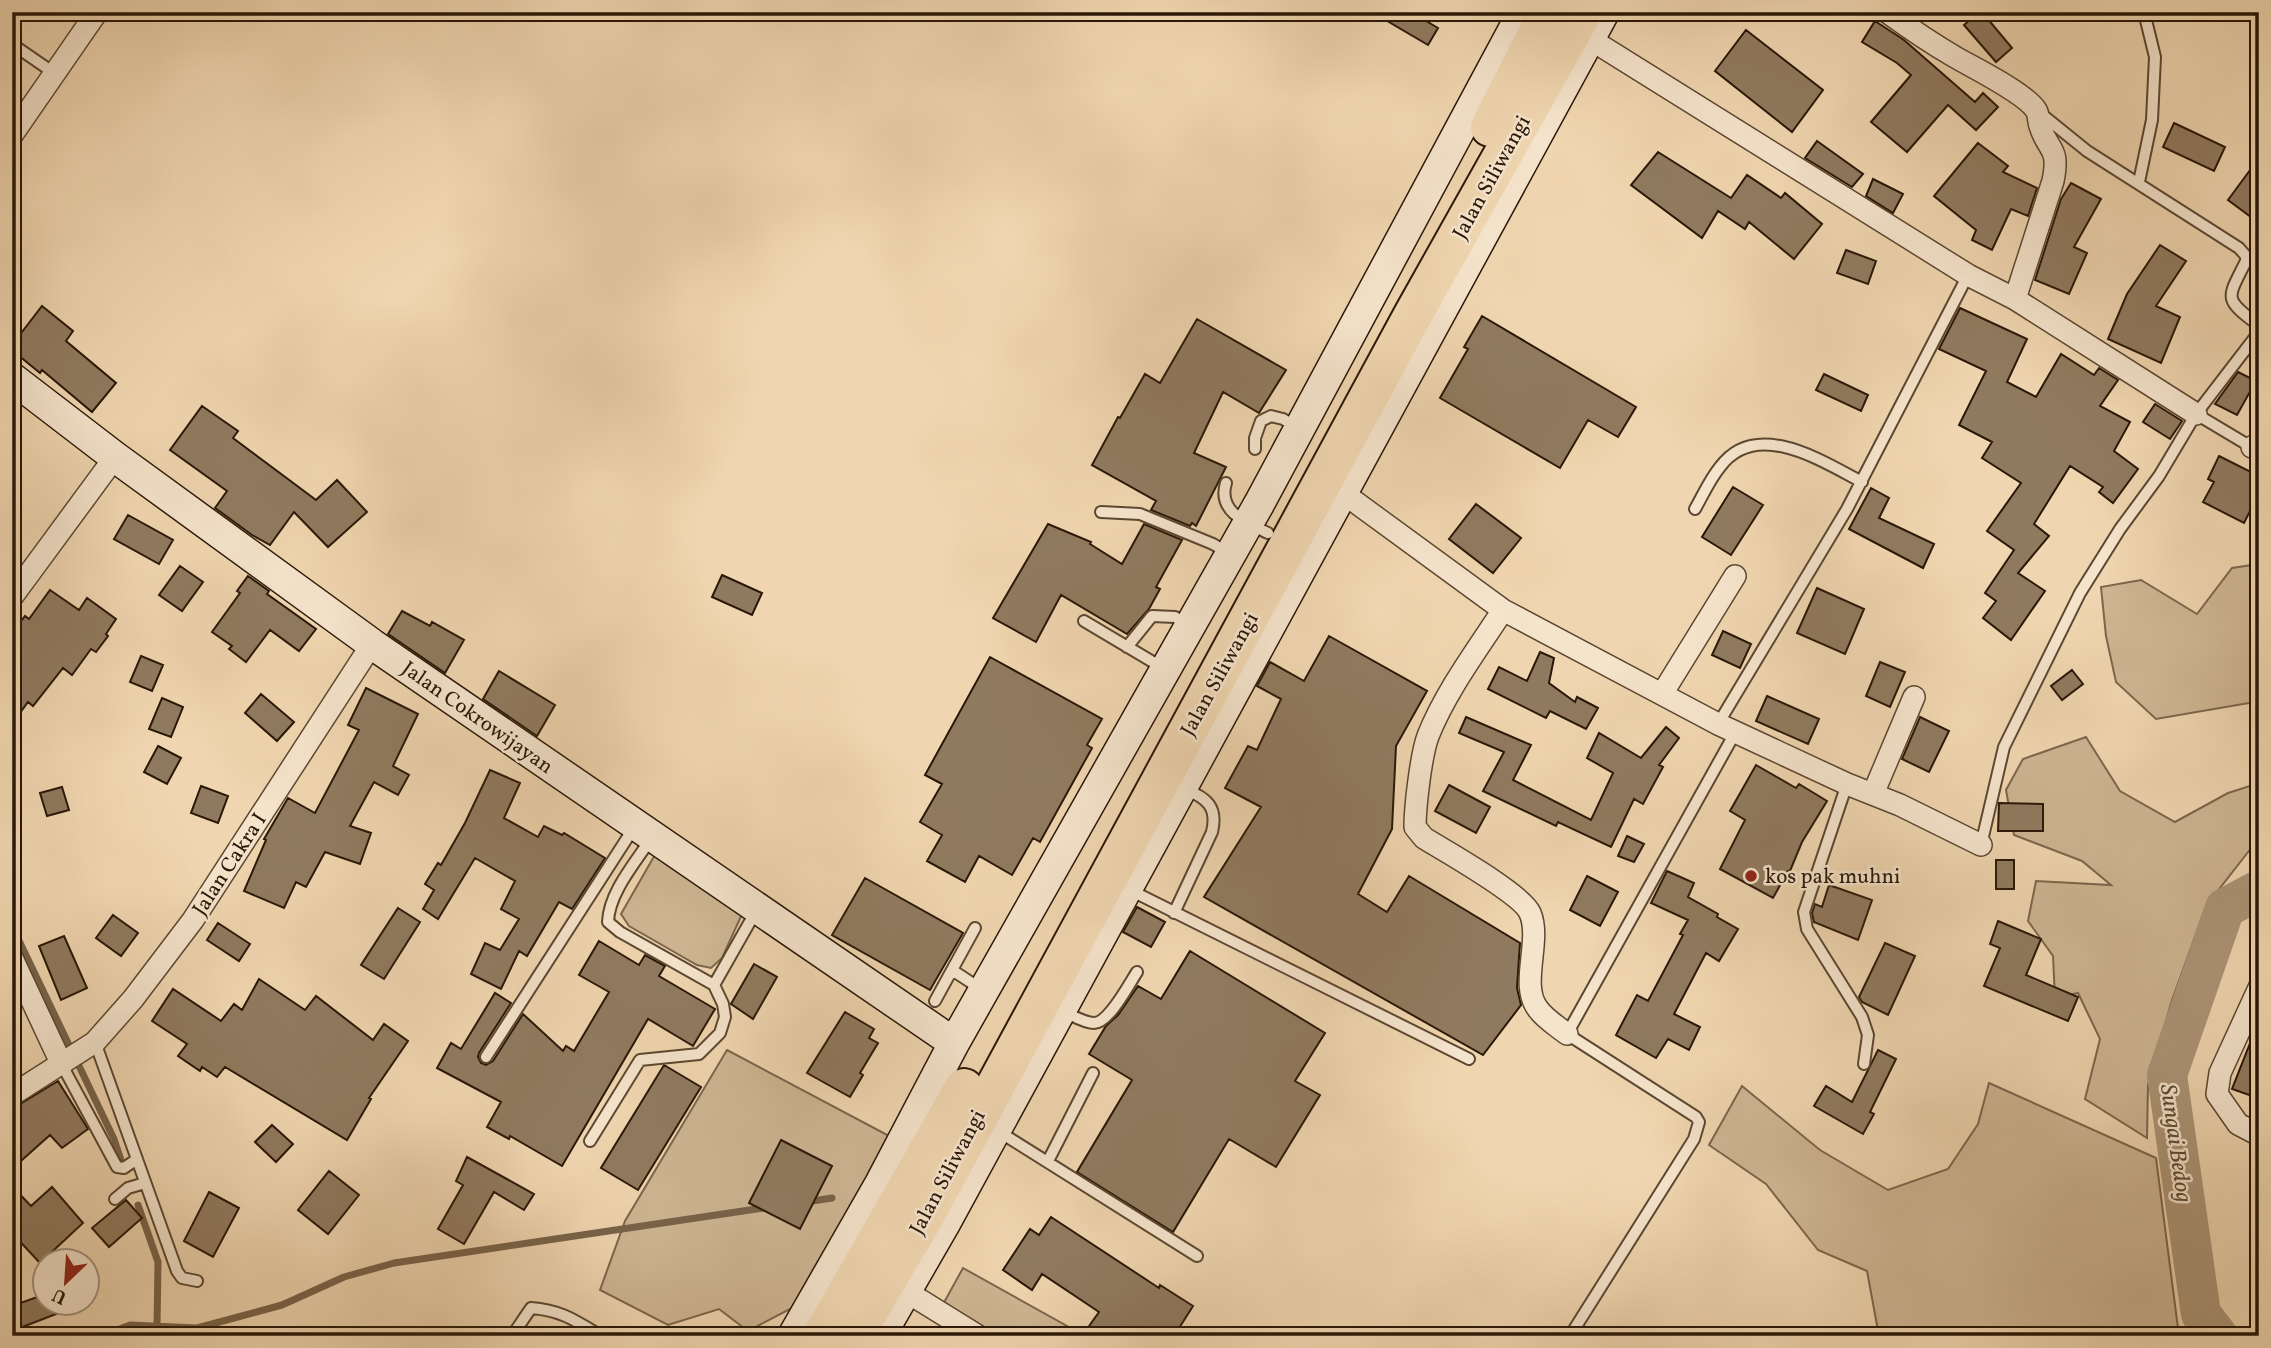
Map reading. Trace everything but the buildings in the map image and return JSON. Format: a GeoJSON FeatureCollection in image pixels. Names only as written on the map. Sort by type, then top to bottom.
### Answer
{"type":"FeatureCollection","features":[{"type":"Feature","properties":{"kind":"highway","name":"Jalan Siliwangi"},"geometry":{"type":"LineString","coordinates":[[854,1336],[925,1216],[986,1125],[1117,883],[1548,12]]}},
{"type":"Feature","properties":{"kind":"highway","name":"Jalan Siliwangi"},"geometry":{"type":"LineString","coordinates":[[822,1336],[1002,1021],[1258,528],[1383,347],[1423,320],[1586,25]]}},
{"type":"Feature","properties":{"kind":"street"},"geometry":{"type":"LineString","coordinates":[[12,135],[97,12]]}},
{"type":"Feature","properties":{"kind":"street"},"geometry":{"type":"LineString","coordinates":[[793,1336],[1230,554],[1258,528],[1298,428],[1523,12]]}},
{"type":"Feature","properties":{"kind":"street"},"geometry":{"type":"LineString","coordinates":[[1604,12],[1586,25],[1968,275],[2015,299],[2196,414]]}},
{"type":"Feature","properties":{"kind":"street"},"geometry":{"type":"LineString","coordinates":[[1886,12],[1917,35],[2002,84],[2036,110],[2040,128],[2054,150],[2056,167],[2015,299]]}},
{"type":"Feature","properties":{"kind":"street"},"geometry":{"type":"LineString","coordinates":[[880,1336],[907,1292],[986,1125],[1060,1010],[1117,883],[1182,787],[1343,493],[1423,320]]}},
{"type":"Feature","properties":{"kind":"street","name":"Jalan Cokrowijayan"},"geometry":{"type":"LineString","coordinates":[[12,378],[115,457],[372,644],[954,1044]]}},
{"type":"Feature","properties":{"kind":"street"},"geometry":{"type":"LineString","coordinates":[[12,597],[115,457]]}},
{"type":"Feature","properties":{"kind":"street"},"geometry":{"type":"LineString","coordinates":[[1343,493],[1503,610],[1726,728],[1847,784],[1900,805],[1981,845]]}},
{"type":"Feature","properties":{"kind":"street"},"geometry":{"type":"LineString","coordinates":[[1662,694],[1735,576]]}},
{"type":"Feature","properties":{"kind":"street"},"geometry":{"type":"LineString","coordinates":[[1503,610],[1456,684],[1428,736],[1418,791],[1415,827],[1424,838],[1513,895],[1527,909],[1535,928],[1531,980],[1534,1004],[1567,1034]]}},
{"type":"Feature","properties":{"kind":"street","name":"Jalan Cakra I"},"geometry":{"type":"LineString","coordinates":[[12,1095],[90,1046],[133,999],[193,920],[372,644]]}},
{"type":"Feature","properties":{"kind":"street"},"geometry":{"type":"LineString","coordinates":[[1872,794],[1914,696]]}},
{"type":"Feature","properties":{"kind":"street"},"geometry":{"type":"LineString","coordinates":[[12,958],[65,1063]]}},
{"type":"Feature","properties":{"kind":"street"},"geometry":{"type":"LineString","coordinates":[[2259,988],[2220,1073],[2217,1094],[2238,1124],[2259,1135]]}},
{"type":"Feature","properties":{"kind":"street"},"geometry":{"type":"LineString","coordinates":[[907,1292],[978,1336]]}},
{"type":"Feature","properties":{"kind":"lane"},"geometry":{"type":"LineString","coordinates":[[2138,182],[2152,120],[2155,57],[2144,12]]}},
{"type":"Feature","properties":{"kind":"lane"},"geometry":{"type":"LineString","coordinates":[[12,44],[54,73]]}},
{"type":"Feature","properties":{"kind":"lane"},"geometry":{"type":"LineString","coordinates":[[1981,845],[2004,747],[2080,593],[2120,529],[2159,476],[2196,414],[2252,343],[2259,330],[2258,324],[2230,300],[2230,293],[2246,261],[2246,256],[2239,248],[2087,151],[2036,110]]}},
{"type":"Feature","properties":{"kind":"lane"},"geometry":{"type":"LineString","coordinates":[[1570,1336],[1694,1139],[1699,1122],[1696,1117],[1567,1034],[1726,728],[1862,482],[1968,275]]}},
{"type":"Feature","properties":{"kind":"lane"},"geometry":{"type":"LineString","coordinates":[[2196,414],[2256,447]]}},
{"type":"Feature","properties":{"kind":"lane"},"geometry":{"type":"LineString","coordinates":[[1255,449],[1255,438],[1261,421],[1271,416],[1283,419],[1298,428]]}},
{"type":"Feature","properties":{"kind":"lane"},"geometry":{"type":"LineString","coordinates":[[1695,509],[1721,465],[1744,447],[1776,445],[1801,450],[1862,482]]}},
{"type":"Feature","properties":{"kind":"lane"},"geometry":{"type":"LineString","coordinates":[[1226,483],[1226,503],[1231,512],[1258,528]]}},
{"type":"Feature","properties":{"kind":"lane"},"geometry":{"type":"LineString","coordinates":[[1101,512],[1140,514],[1213,544],[1230,554]]}},
{"type":"Feature","properties":{"kind":"lane"},"geometry":{"type":"LineString","coordinates":[[1127,647],[1152,616],[1175,617],[1189,626]]}},
{"type":"Feature","properties":{"kind":"lane"},"geometry":{"type":"LineString","coordinates":[[1084,621],[1165,669]]}},
{"type":"Feature","properties":{"kind":"lane"},"geometry":{"type":"LineString","coordinates":[[1847,784],[1804,912],[1807,929],[1862,1017],[1868,1035],[1864,1063]]}},
{"type":"Feature","properties":{"kind":"lane"},"geometry":{"type":"LineString","coordinates":[[1174,912],[1212,832],[1215,819],[1209,804],[1182,787]]}},
{"type":"Feature","properties":{"kind":"lane"},"geometry":{"type":"LineString","coordinates":[[590,1141],[640,1060],[699,1054],[720,1033],[725,1017],[723,1004],[713,985],[620,932],[608,922],[608,910],[643,832]]}},
{"type":"Feature","properties":{"kind":"lane"},"geometry":{"type":"LineString","coordinates":[[486,1057],[643,832]]}},
{"type":"Feature","properties":{"kind":"lane"},"geometry":{"type":"LineString","coordinates":[[1117,883],[1469,1059]]}},
{"type":"Feature","properties":{"kind":"lane"},"geometry":{"type":"LineString","coordinates":[[713,985],[757,909]]}},
{"type":"Feature","properties":{"kind":"lane"},"geometry":{"type":"LineString","coordinates":[[935,1001],[975,928]]}},
{"type":"Feature","properties":{"kind":"lane"},"geometry":{"type":"LineString","coordinates":[[952,970],[984,991]]}},
{"type":"Feature","properties":{"kind":"lane"},"geometry":{"type":"LineString","coordinates":[[1060,1010],[1083,1020],[1095,1023],[1102,1021],[1109,1015],[1137,972]]}},
{"type":"Feature","properties":{"kind":"lane"},"geometry":{"type":"LineString","coordinates":[[90,1046],[131,1163],[145,1183],[177,1271],[182,1278],[197,1281]]}},
{"type":"Feature","properties":{"kind":"lane"},"geometry":{"type":"LineString","coordinates":[[65,1063],[111,1159],[117,1167],[131,1163]]}},
{"type":"Feature","properties":{"kind":"lane"},"geometry":{"type":"LineString","coordinates":[[1048,1161],[1093,1073]]}},
{"type":"Feature","properties":{"kind":"lane"},"geometry":{"type":"LineString","coordinates":[[986,1125],[1048,1161],[1197,1256]]}},
{"type":"Feature","properties":{"kind":"lane"},"geometry":{"type":"LineString","coordinates":[[115,1199],[128,1188],[145,1183]]}},
{"type":"Feature","properties":{"kind":"lane"},"geometry":{"type":"LineString","coordinates":[[512,1336],[531,1308],[566,1314],[601,1336]]}},
{"type":"Feature","properties":{"kind":"shaded area"},"geometry":{"type":"Polygon","coordinates":[[[2259,564],[2259,705],[2249,703],[2156,719],[2116,682],[2106,636],[2101,587],[2141,580],[2197,614],[2232,568],[2259,564]]]}},
{"type":"Feature","properties":{"kind":"shaded area"},"geometry":{"type":"Polygon","coordinates":[[[2086,737],[2120,791],[2175,822],[2228,793],[2259,783],[2259,838],[2206,906],[2171,1003],[2148,1085],[2147,1138],[2085,1099],[2100,1039],[2078,993],[2055,998],[2053,956],[2028,921],[2036,881],[2111,885],[2082,861],[2014,835],[2006,790],[2023,759],[2086,737]]]}},
{"type":"Feature","properties":{"kind":"shaded area"},"geometry":{"type":"Polygon","coordinates":[[[656,853],[743,912],[722,958],[711,968],[697,965],[629,926],[621,914],[656,853]]]}},
{"type":"Feature","properties":{"kind":"shaded area"},"geometry":{"type":"Polygon","coordinates":[[[727,1050],[891,1137],[792,1308],[748,1331],[719,1309],[668,1325],[600,1290],[625,1221],[727,1050]]]}},
{"type":"Feature","properties":{"kind":"shaded area"},"geometry":{"type":"Polygon","coordinates":[[[1989,1083],[2156,1158],[2179,1336],[1879,1336],[1867,1271],[1818,1250],[1766,1184],[1709,1145],[1742,1086],[1820,1150],[1888,1190],[1948,1169],[1978,1124],[1989,1083]]]}},
{"type":"Feature","properties":{"kind":"shaded area"},"geometry":{"type":"Polygon","coordinates":[[[963,1268],[1085,1336],[996,1336],[942,1306],[963,1268]]]}},
{"type":"Feature","properties":{"kind":"waterway","name":"Sungai Bedog"},"geometry":{"type":"LineString","coordinates":[[2218,1336],[2201,1314],[2167,1075],[2225,908],[2259,890]]}},
{"type":"Feature","properties":{"kind":"waterway"},"geometry":{"type":"LineString","coordinates":[[12,926],[114,1139],[124,1169]]}},
{"type":"Feature","properties":{"kind":"waterway"},"geometry":{"type":"LineString","coordinates":[[806,1202],[832,1198]]}},
{"type":"Feature","properties":{"kind":"waterway"},"geometry":{"type":"LineString","coordinates":[[138,1205],[158,1262],[157,1326]]}},
{"type":"Feature","properties":{"kind":"waterway"},"geometry":{"type":"LineString","coordinates":[[101,1336],[130,1325],[197,1328],[282,1305],[344,1277],[394,1263],[770,1207]]}},
{"type":"Feature","properties":{"kind":"place","name":"kos pak muhni"},"geometry":{"type":"Point","coordinates":[1751,876]}}]}
